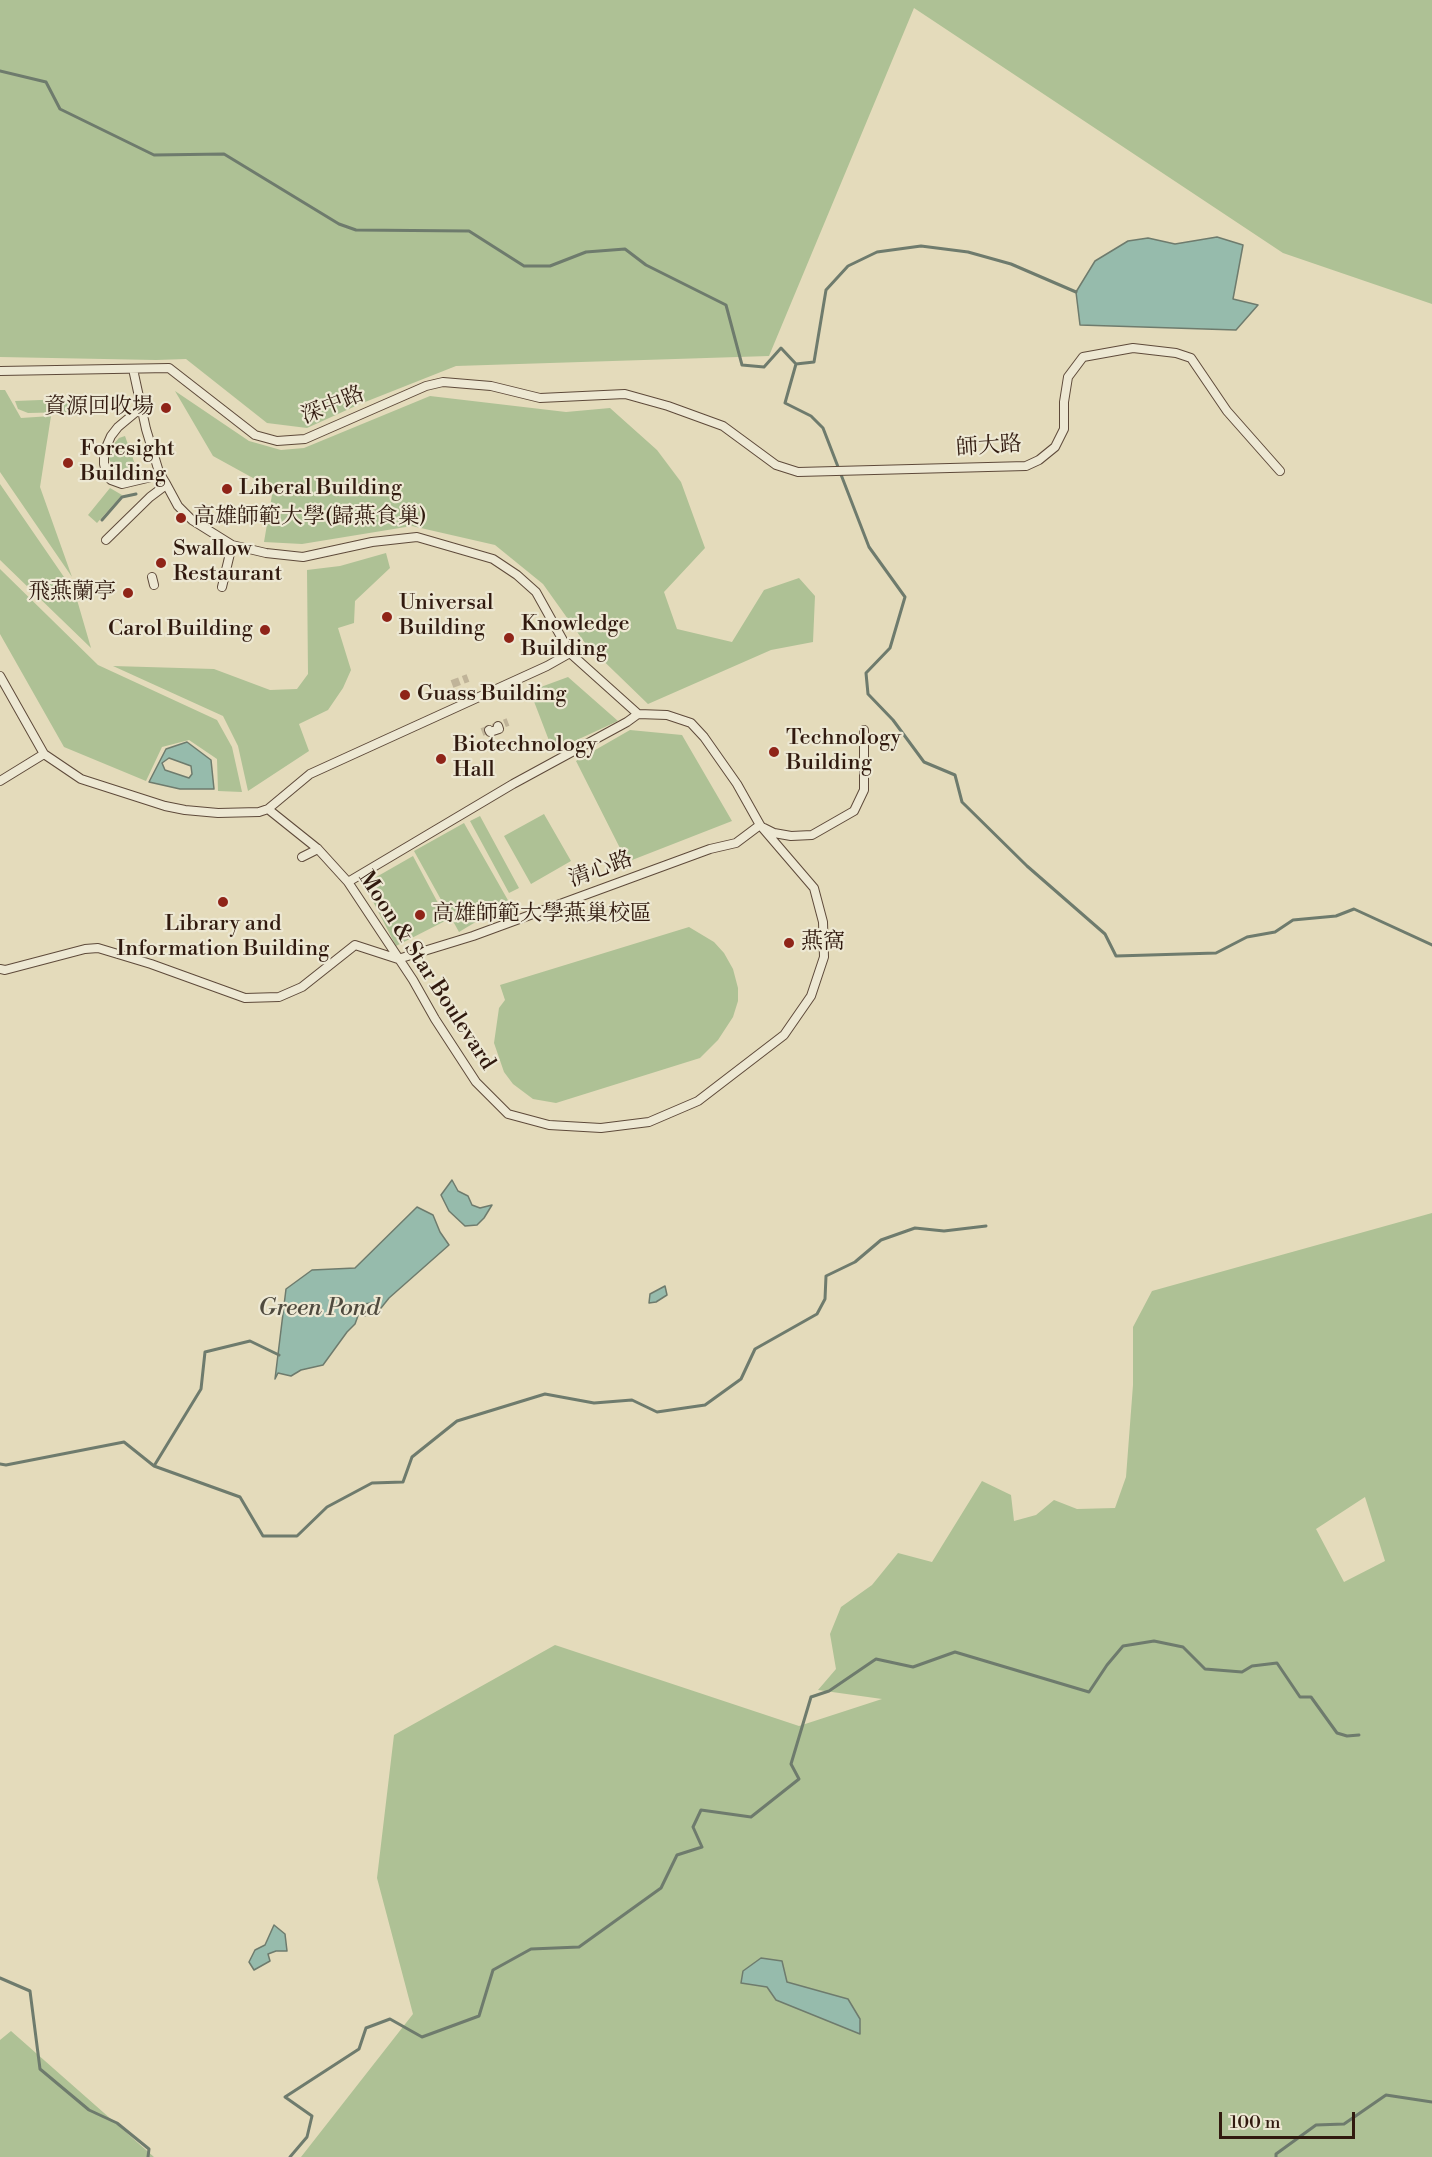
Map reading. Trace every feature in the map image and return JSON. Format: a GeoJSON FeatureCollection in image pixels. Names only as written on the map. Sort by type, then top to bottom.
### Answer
{"type":"FeatureCollection","features":[{"type":"Feature","properties":{"kind":"street","name":"師大路"},"geometry":{"type":"LineString","coordinates":[[625,394],[668,406],[723,426],[776,465],[798,472],[1026,466],[1039,460],[1055,447],[1064,429],[1064,402],[1068,377],[1083,357],[1133,348],[1176,353],[1191,358],[1227,411],[1280,471]]}},
{"type":"Feature","properties":{"kind":"street","name":"深中路"},"geometry":{"type":"LineString","coordinates":[[0,371],[134,371],[169,368],[255,435],[277,441],[305,439],[426,386],[443,382],[490,386],[540,398],[625,394]]}},
{"type":"Feature","properties":{"kind":"street"},"geometry":{"type":"LineString","coordinates":[[134,371],[146,429],[160,475],[178,506],[192,520],[232,545],[266,553],[303,557],[372,542],[417,537],[493,559],[536,592],[570,653],[638,714],[513,784],[348,882]]}},
{"type":"Feature","properties":{"kind":"street"},"geometry":{"type":"LineString","coordinates":[[142,407],[111,436],[104,452],[107,476],[122,484],[160,475]]}},
{"type":"Feature","properties":{"kind":"street"},"geometry":{"type":"LineString","coordinates":[[106,540],[150,497],[166,485]]}},
{"type":"Feature","properties":{"kind":"street"},"geometry":{"type":"LineString","coordinates":[[222,587],[232,559],[232,545]]}},
{"type":"Feature","properties":{"kind":"street"},"geometry":{"type":"LineString","coordinates":[[0,675],[44,754],[81,779],[165,806],[218,813],[268,809],[310,774],[547,666],[570,653]]}},
{"type":"Feature","properties":{"kind":"street","name":"Moon & Star Boulevard"},"geometry":{"type":"LineString","coordinates":[[268,809],[318,849],[348,882],[476,1082],[508,1114],[549,1125],[601,1128],[649,1122],[698,1101],[784,1035],[811,996],[824,957],[823,922],[814,888],[760,825],[704,737],[690,723],[667,716],[638,714]]}},
{"type":"Feature","properties":{"kind":"street"},"geometry":{"type":"LineString","coordinates":[[489,730],[490,732],[499,729],[498,726]]}},
{"type":"Feature","properties":{"kind":"street"},"geometry":{"type":"LineString","coordinates":[[760,825],[774,833],[791,836],[812,835],[854,811],[864,790],[864,730]]}},
{"type":"Feature","properties":{"kind":"street"},"geometry":{"type":"LineString","coordinates":[[0,781],[44,754]]}},
{"type":"Feature","properties":{"kind":"street","name":"清心路"},"geometry":{"type":"LineString","coordinates":[[398,959],[473,936],[710,849],[736,843],[760,825]]}},
{"type":"Feature","properties":{"kind":"street"},"geometry":{"type":"LineString","coordinates":[[302,857],[318,849]]}},
{"type":"Feature","properties":{"kind":"street"},"geometry":{"type":"LineString","coordinates":[[0,969],[5,970],[85,949],[98,948],[151,964],[246,998],[279,997],[302,987],[355,945],[398,959]]}},
{"type":"Feature","properties":{"kind":"shaded area"},"geometry":{"type":"Polygon","coordinates":[[[0,0],[1432,0],[1432,304],[1283,253],[914,8],[769,356],[456,366],[307,428],[267,423],[186,359],[0,357],[0,0]]]}},
{"type":"Feature","properties":{"kind":"shaded area"},"geometry":{"type":"Polygon","coordinates":[[[0,390],[5,390],[21,418],[51,416],[40,487],[72,577],[0,472],[0,390]]]}},
{"type":"Feature","properties":{"kind":"shaded area"},"geometry":{"type":"Polygon","coordinates":[[[175,391],[249,441],[281,450],[304,448],[430,396],[566,412],[610,408],[657,450],[681,482],[705,548],[664,592],[677,629],[732,642],[764,590],[799,578],[815,596],[813,642],[771,650],[648,704],[585,643],[543,584],[495,545],[412,526],[302,544],[264,542],[273,489],[213,456],[175,391]]]}},
{"type":"Feature","properties":{"kind":"shaded area"},"geometry":{"type":"Polygon","coordinates":[[[92,398],[72,412],[28,413],[18,409],[15,401],[92,398]]]}},
{"type":"Feature","properties":{"kind":"shaded area"},"geometry":{"type":"Polygon","coordinates":[[[125,436],[138,473],[120,473],[115,470],[109,459],[111,447],[119,438],[125,436]]]}},
{"type":"Feature","properties":{"kind":"shaded area"},"geometry":{"type":"Polygon","coordinates":[[[0,484],[75,593],[91,648],[0,560],[0,484]]]}},
{"type":"Feature","properties":{"kind":"shaded area"},"geometry":{"type":"Polygon","coordinates":[[[110,488],[122,495],[97,523],[88,515],[110,488]]]}},
{"type":"Feature","properties":{"kind":"shaded area"},"geometry":{"type":"Polygon","coordinates":[[[386,553],[390,568],[355,601],[354,623],[338,628],[351,670],[343,688],[328,710],[299,724],[309,751],[248,791],[238,746],[223,716],[113,666],[214,669],[270,690],[297,689],[308,674],[307,570],[340,566],[386,553]]]}},
{"type":"Feature","properties":{"kind":"shaded area"},"geometry":{"type":"Polygon","coordinates":[[[0,569],[98,665],[217,720],[232,747],[242,792],[218,791],[217,759],[189,740],[162,747],[146,781],[64,747],[0,634],[0,569]]]}},
{"type":"Feature","properties":{"kind":"shaded area"},"geometry":{"type":"Polygon","coordinates":[[[568,677],[618,721],[553,751],[530,691],[568,677]]]}},
{"type":"Feature","properties":{"kind":"shaded area"},"geometry":{"type":"Polygon","coordinates":[[[630,730],[682,735],[732,821],[627,862],[576,761],[630,730]]]}},
{"type":"Feature","properties":{"kind":"shaded area"},"geometry":{"type":"Polygon","coordinates":[[[544,814],[571,861],[531,884],[504,836],[544,814]]]}},
{"type":"Feature","properties":{"kind":"shaded area"},"geometry":{"type":"Polygon","coordinates":[[[480,816],[519,888],[509,893],[470,821],[480,816]]]}},
{"type":"Feature","properties":{"kind":"shaded area"},"geometry":{"type":"Polygon","coordinates":[[[464,823],[509,902],[459,932],[414,851],[464,823]]]}},
{"type":"Feature","properties":{"kind":"shaded area"},"geometry":{"type":"Polygon","coordinates":[[[413,856],[447,920],[396,946],[364,884],[413,856]]]}},
{"type":"Feature","properties":{"kind":"shaded area"},"geometry":{"type":"Polygon","coordinates":[[[689,927],[714,942],[724,953],[733,969],[738,988],[738,1001],[733,1017],[718,1040],[700,1058],[556,1103],[533,1099],[513,1084],[504,1072],[494,1043],[499,1008],[505,1000],[500,985],[689,927]]]}},
{"type":"Feature","properties":{"kind":"shaded area"},"geometry":{"type":"Polygon","coordinates":[[[1432,1213],[1432,2157],[301,2157],[413,2014],[377,1878],[394,1735],[555,1645],[799,1726],[882,1699],[818,1690],[836,1669],[830,1634],[841,1607],[872,1585],[898,1553],[932,1562],[982,1481],[1011,1495],[1014,1521],[1036,1515],[1054,1500],[1077,1509],[1115,1508],[1126,1477],[1133,1385],[1133,1327],[1152,1291],[1432,1213]],[[1365,1497],[1316,1529],[1344,1582],[1385,1561],[1365,1497]]]}},
{"type":"Feature","properties":{"kind":"shaded area"},"geometry":{"type":"Polygon","coordinates":[[[11,2031],[154,2157],[0,2157],[0,2040],[11,2031]]]}},
{"type":"Feature","properties":{"kind":"water"},"geometry":{"type":"Polygon","coordinates":[[[1217,237],[1243,245],[1233,299],[1258,305],[1236,330],[1080,325],[1076,292],[1095,261],[1128,241],[1148,238],[1175,244],[1217,237]]]}},
{"type":"Feature","properties":{"kind":"water"},"geometry":{"type":"Polygon","coordinates":[[[187,742],[211,760],[214,789],[180,789],[149,782],[166,749],[187,742]],[[169,758],[162,763],[165,770],[189,778],[192,774],[191,766],[169,758]]]}},
{"type":"Feature","properties":{"kind":"water"},"geometry":{"type":"Polygon","coordinates":[[[452,1180],[458,1191],[468,1196],[472,1205],[480,1208],[492,1205],[477,1225],[465,1226],[449,1211],[441,1195],[452,1180]]]}},
{"type":"Feature","properties":{"kind":"water","name":"Green Pond"},"geometry":{"type":"Polygon","coordinates":[[[417,1207],[433,1215],[440,1232],[449,1245],[389,1298],[381,1308],[371,1303],[364,1304],[365,1316],[359,1313],[355,1324],[323,1365],[301,1370],[291,1376],[278,1373],[275,1379],[286,1289],[312,1270],[355,1268],[417,1207]]]}},
{"type":"Feature","properties":{"kind":"water"},"geometry":{"type":"Polygon","coordinates":[[[665,1286],[667,1295],[656,1302],[649,1303],[650,1294],[665,1286]]]}},
{"type":"Feature","properties":{"kind":"water"},"geometry":{"type":"Polygon","coordinates":[[[274,1925],[285,1934],[287,1951],[268,1954],[270,1961],[254,1970],[249,1962],[255,1950],[265,1945],[274,1925]]]}},
{"type":"Feature","properties":{"kind":"water"},"geometry":{"type":"Polygon","coordinates":[[[761,1958],[782,1961],[787,1982],[848,1999],[860,2019],[860,2034],[776,2000],[767,1987],[741,1983],[743,1971],[761,1958]]]}},
{"type":"Feature","properties":{"kind":"waterway"},"geometry":{"type":"LineString","coordinates":[[0,71],[46,82],[60,109],[154,155],[224,154],[339,224],[356,230],[469,231],[524,266],[550,266],[586,252],[625,249],[646,265],[726,305],[742,365],[764,367],[781,348],[796,364],[785,403],[811,416],[823,428],[869,547],[905,597],[890,648],[866,673],[868,694],[893,720],[924,762],[955,775],[962,802],[1027,866],[1105,934],[1116,956],[1216,953],[1247,937],[1275,932],[1293,920],[1336,916],[1354,909],[1432,945]]}},
{"type":"Feature","properties":{"kind":"waterway"},"geometry":{"type":"LineString","coordinates":[[796,364],[814,362],[826,290],[848,266],[877,252],[921,246],[968,252],[1011,264],[1076,292]]}},
{"type":"Feature","properties":{"kind":"waterway"},"geometry":{"type":"LineString","coordinates":[[102,520],[122,497],[136,494]]}},
{"type":"Feature","properties":{"kind":"waterway"},"geometry":{"type":"LineString","coordinates":[[154,1466],[240,1497],[263,1536],[297,1536],[327,1507],[372,1483],[403,1482],[412,1457],[457,1421],[545,1394],[594,1403],[632,1400],[657,1412],[705,1405],[741,1379],[755,1349],[817,1314],[825,1299],[826,1276],[855,1262],[881,1240],[915,1228],[944,1231],[986,1226]]}},
{"type":"Feature","properties":{"kind":"waterway"},"geometry":{"type":"LineString","coordinates":[[0,1464],[6,1465],[124,1442],[154,1466],[201,1389],[205,1352],[250,1341],[279,1355]]}},
{"type":"Feature","properties":{"kind":"waterway"},"geometry":{"type":"LineString","coordinates":[[290,2157],[307,2137],[312,2116],[285,2097],[359,2049],[366,2028],[390,2019],[422,2037],[479,2016],[493,1970],[531,1949],[579,1947],[661,1888],[677,1855],[702,1847],[693,1827],[701,1810],[751,1817],[799,1779],[791,1764],[811,1697],[829,1691],[876,1659],[913,1667],[955,1652],[1089,1692],[1123,1646],[1154,1641],[1183,1647],[1205,1669],[1242,1672],[1252,1666],[1277,1663],[1300,1697],[1311,1697],[1337,1733],[1347,1736],[1359,1735]]}},
{"type":"Feature","properties":{"kind":"waterway"},"geometry":{"type":"LineString","coordinates":[[0,1978],[30,1991],[40,2069],[89,2110],[117,2123],[149,2149],[148,2157]]}},
{"type":"Feature","properties":{"kind":"waterway"},"geometry":{"type":"LineString","coordinates":[[1276,2157],[1276,2154],[1316,2125],[1344,2124],[1386,2095],[1432,2102]]}},
{"type":"Feature","properties":{"kind":"tunnel"},"geometry":{"type":"LineString","coordinates":[[452,684],[468,678]]}},
{"type":"Feature","properties":{"kind":"tunnel"},"geometry":{"type":"LineString","coordinates":[[482,732],[508,722]]}},
{"type":"Feature","properties":{"kind":"place","name":"資源回收場"},"geometry":{"type":"Point","coordinates":[166,408]}},
{"type":"Feature","properties":{"kind":"place","name":"Foresight Building"},"geometry":{"type":"Point","coordinates":[68,463]}},
{"type":"Feature","properties":{"kind":"place","name":"Liberal Building"},"geometry":{"type":"Point","coordinates":[227,489]}},
{"type":"Feature","properties":{"kind":"place","name":"高雄師範大學(歸燕食巢)"},"geometry":{"type":"Point","coordinates":[181,518]}},
{"type":"Feature","properties":{"kind":"place","name":"Swallow Restaurant"},"geometry":{"type":"Point","coordinates":[161,563]}},
{"type":"Feature","properties":{"kind":"place","name":"飛燕蘭亭"},"geometry":{"type":"Point","coordinates":[128,593]}},
{"type":"Feature","properties":{"kind":"place","name":"Universal Building"},"geometry":{"type":"Point","coordinates":[387,617]}},
{"type":"Feature","properties":{"kind":"place","name":"Carol Building"},"geometry":{"type":"Point","coordinates":[265,630]}},
{"type":"Feature","properties":{"kind":"place","name":"Knowledge Building"},"geometry":{"type":"Point","coordinates":[509,638]}},
{"type":"Feature","properties":{"kind":"place","name":"Guass Building"},"geometry":{"type":"Point","coordinates":[405,695]}},
{"type":"Feature","properties":{"kind":"place","name":"Technology Building"},"geometry":{"type":"Point","coordinates":[774,752]}},
{"type":"Feature","properties":{"kind":"place","name":"Biotechnology Hall"},"geometry":{"type":"Point","coordinates":[441,759]}},
{"type":"Feature","properties":{"kind":"place","name":"Library and Information Building"},"geometry":{"type":"Point","coordinates":[223,902]}},
{"type":"Feature","properties":{"kind":"place","name":"高雄師範大學燕巢校區"},"geometry":{"type":"Point","coordinates":[420,915]}},
{"type":"Feature","properties":{"kind":"place","name":"燕窩"},"geometry":{"type":"Point","coordinates":[789,943]}}]}
